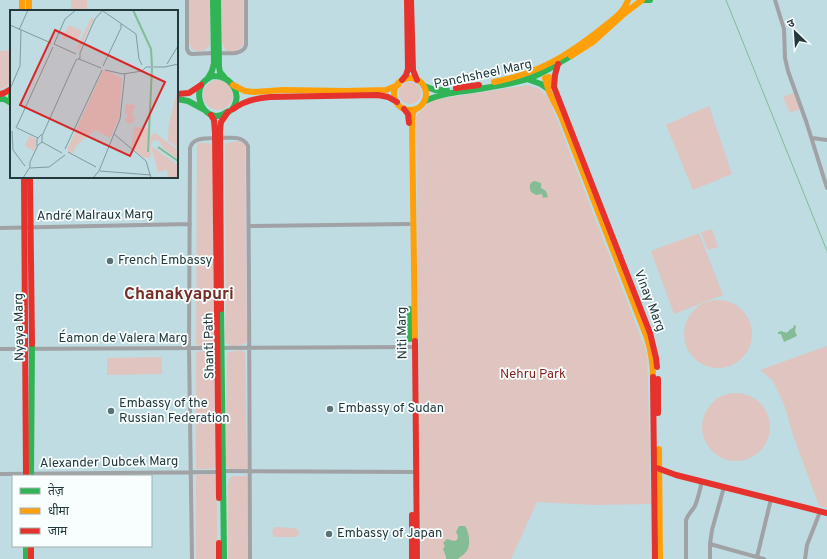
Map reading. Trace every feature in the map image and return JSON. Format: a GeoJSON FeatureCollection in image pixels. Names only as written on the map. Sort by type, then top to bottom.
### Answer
{"type":"FeatureCollection","features":[{"type":"Feature","properties":{"kind":"main road"},"geometry":{"type":"LineString","coordinates":[[213,0],[216,53],[220,72],[233,85],[237,97],[236,103],[230,110]]}},
{"type":"Feature","properties":{"kind":"main road"},"geometry":{"type":"LineString","coordinates":[[178,94],[189,93],[202,84],[212,71],[216,53],[218,0]]}},
{"type":"Feature","properties":{"kind":"main road"},"geometry":{"type":"LineString","coordinates":[[397,102],[394,94],[395,88],[406,75],[408,70],[407,0]]}},
{"type":"Feature","properties":{"kind":"main road"},"geometry":{"type":"LineString","coordinates":[[411,0],[413,70],[417,80]]}},
{"type":"Feature","properties":{"kind":"main road","name":"Panchsheel Marg"},"geometry":{"type":"LineString","coordinates":[[424,86],[435,90],[470,86],[512,79],[542,68],[584,42],[619,13],[626,5],[628,0]]}},
{"type":"Feature","properties":{"kind":"main road"},"geometry":{"type":"LineString","coordinates":[[642,0],[650,0]]}},
{"type":"Feature","properties":{"kind":"main road","name":"Panchsheel Marg"},"geometry":{"type":"LineString","coordinates":[[425,101],[431,97],[450,92],[508,84],[533,78],[582,50],[642,0]]}},
{"type":"Feature","properties":{"kind":"main road"},"geometry":{"type":"LineString","coordinates":[[526,79],[551,88],[558,64]]}},
{"type":"Feature","properties":{"kind":"main road"},"geometry":{"type":"LineString","coordinates":[[208,78],[216,76],[225,78]]}},
{"type":"Feature","properties":{"kind":"main road"},"geometry":{"type":"LineString","coordinates":[[178,99],[188,101],[215,116],[224,114],[240,103],[260,97],[378,95],[393,98],[399,106],[410,110],[422,106],[426,95],[426,88],[422,83],[410,78],[404,79],[386,90],[283,90],[254,92],[245,91],[233,85]]}},
{"type":"Feature","properties":{"kind":"main road"},"geometry":{"type":"LineString","coordinates":[[202,84],[199,92],[199,99],[204,110]]}},
{"type":"Feature","properties":{"kind":"main road","name":"Vinay Marg"},"geometry":{"type":"LineString","coordinates":[[551,88],[649,344],[653,365],[660,559]]}},
{"type":"Feature","properties":{"kind":"main road"},"geometry":{"type":"LineString","coordinates":[[0,94],[10,90]]}},
{"type":"Feature","properties":{"kind":"main road"},"geometry":{"type":"LineString","coordinates":[[0,99],[10,102]]}},
{"type":"Feature","properties":{"kind":"main road","name":"Niti Marg"},"geometry":{"type":"LineString","coordinates":[[404,109],[408,114],[409,120],[409,224],[412,347]]}},
{"type":"Feature","properties":{"kind":"main road","name":"Niti Marg"},"geometry":{"type":"LineString","coordinates":[[412,559],[412,120],[413,112],[416,109]]}},
{"type":"Feature","properties":{"kind":"main road","name":"Shanti Path"},"geometry":{"type":"LineString","coordinates":[[224,559],[219,348],[218,138],[220,123],[230,110]]}},
{"type":"Feature","properties":{"kind":"main road","name":"Shanti Path"},"geometry":{"type":"LineString","coordinates":[[211,115],[214,120],[218,138]]}},
{"type":"Feature","properties":{"kind":"main road","name":"Nyaya Marg"},"geometry":{"type":"LineString","coordinates":[[24,178],[27,227],[29,475]]}},
{"type":"Feature","properties":{"kind":"main road","name":"Nyaya Marg"},"geometry":{"type":"LineString","coordinates":[[27,227],[30,178]]}},
{"type":"Feature","properties":{"kind":"main road"},"geometry":{"type":"LineString","coordinates":[[657,468],[676,475],[827,514]]}},
{"type":"Feature","properties":{"kind":"main road","name":"Vinay Marg"},"geometry":{"type":"LineString","coordinates":[[654,559],[657,468]]}},
{"type":"Feature","properties":{"kind":"main road","name":"Shanti Path"},"geometry":{"type":"LineString","coordinates":[[219,559],[221,472]]}},
{"type":"Feature","properties":{"kind":"main road","name":"Niti Marg"},"geometry":{"type":"LineString","coordinates":[[413,472],[417,559]]}},
{"type":"Feature","properties":{"kind":"main road"},"geometry":{"type":"LineString","coordinates":[[26,547],[26,559]]}},
{"type":"Feature","properties":{"kind":"main road"},"geometry":{"type":"LineString","coordinates":[[31,547],[31,559]]}},
{"type":"Feature","properties":{"kind":"street"},"geometry":{"type":"LineString","coordinates":[[187,0],[187,49],[189,53],[192,54],[238,52],[245,49],[246,0]]}},
{"type":"Feature","properties":{"kind":"street"},"geometry":{"type":"LineString","coordinates":[[775,0],[784,29],[785,58],[788,71],[812,138],[827,188]]}},
{"type":"Feature","properties":{"kind":"street"},"geometry":{"type":"LineString","coordinates":[[192,559],[189,348],[190,148],[194,141],[201,139],[238,138],[243,139],[248,146],[250,559]]}},
{"type":"Feature","properties":{"kind":"street"},"geometry":{"type":"LineString","coordinates":[[812,138],[827,140]]}},
{"type":"Feature","properties":{"kind":"street","name":"André Malraux Marg"},"geometry":{"type":"LineString","coordinates":[[0,228],[190,224]]}},
{"type":"Feature","properties":{"kind":"street"},"geometry":{"type":"LineString","coordinates":[[249,226],[409,224]]}},
{"type":"Feature","properties":{"kind":"street","name":"Éamon de Valera Marg"},"geometry":{"type":"LineString","coordinates":[[0,349],[412,347]]}},
{"type":"Feature","properties":{"kind":"street","name":"Alexander Dubcek Marg"},"geometry":{"type":"LineString","coordinates":[[0,474],[413,472]]}},
{"type":"Feature","properties":{"kind":"street"},"geometry":{"type":"LineString","coordinates":[[686,559],[686,520],[687,516],[695,505],[702,481]]}},
{"type":"Feature","properties":{"kind":"street"},"geometry":{"type":"LineString","coordinates":[[710,559],[712,530],[724,487]]}},
{"type":"Feature","properties":{"kind":"street"},"geometry":{"type":"LineString","coordinates":[[757,557],[771,499]]}},
{"type":"Feature","properties":{"kind":"street"},"geometry":{"type":"LineString","coordinates":[[805,559],[807,545],[820,512]]}},
{"type":"Feature","properties":{"kind":"street"},"geometry":{"type":"LineString","coordinates":[[710,544],[764,559]]}},
{"type":"Feature","properties":{"kind":"green space"},"geometry":{"type":"Polygon","coordinates":[[[71,0],[87,0],[87,10],[71,10],[71,0]]]}},
{"type":"Feature","properties":{"kind":"green space"},"geometry":{"type":"Polygon","coordinates":[[[188,0],[210,0],[210,45],[204,51],[193,50],[189,43],[188,0]]]}},
{"type":"Feature","properties":{"kind":"green space"},"geometry":{"type":"Polygon","coordinates":[[[221,0],[243,0],[243,45],[237,51],[226,51],[222,43],[221,0]]]}},
{"type":"Feature","properties":{"kind":"green space"},"geometry":{"type":"Polygon","coordinates":[[[10,50],[10,83],[5,88],[0,89],[0,51],[10,50]]]}},
{"type":"Feature","properties":{"kind":"green space"},"geometry":{"type":"Polygon","coordinates":[[[218,80],[229,84],[233,95],[229,106],[218,110],[207,106],[203,95],[207,84],[218,80]]]}},
{"type":"Feature","properties":{"kind":"green space"},"geometry":{"type":"Polygon","coordinates":[[[410,82],[418,85],[421,93],[418,101],[410,104],[402,101],[399,93],[402,85],[410,82]]]}},
{"type":"Feature","properties":{"kind":"green space","name":"Nehru Park"},"geometry":{"type":"Polygon","coordinates":[[[528,85],[540,89],[550,101],[647,353],[651,504],[594,505],[537,502],[511,559],[421,559],[416,116],[432,100],[528,85]]]}},
{"type":"Feature","properties":{"kind":"green space"},"geometry":{"type":"Polygon","coordinates":[[[793,93],[800,109],[790,113],[783,97],[793,93]]]}},
{"type":"Feature","properties":{"kind":"green space"},"geometry":{"type":"Polygon","coordinates":[[[709,106],[732,174],[693,190],[666,125],[709,106]]]}},
{"type":"Feature","properties":{"kind":"green space"},"geometry":{"type":"Polygon","coordinates":[[[238,141],[245,143],[247,342],[236,346],[225,342],[225,146],[227,143],[238,141]]]}},
{"type":"Feature","properties":{"kind":"green space"},"geometry":{"type":"Polygon","coordinates":[[[197,143],[209,143],[213,150],[213,280],[215,343],[205,346],[199,346],[196,344],[197,143]]]}},
{"type":"Feature","properties":{"kind":"green space"},"geometry":{"type":"Polygon","coordinates":[[[712,229],[718,247],[708,250],[701,232],[712,229]]]}},
{"type":"Feature","properties":{"kind":"green space"},"geometry":{"type":"Polygon","coordinates":[[[699,233],[723,295],[674,314],[651,251],[699,233]]]}},
{"type":"Feature","properties":{"kind":"green space"},"geometry":{"type":"Polygon","coordinates":[[[718,300],[731,303],[742,310],[749,321],[752,334],[749,347],[742,358],[731,365],[718,368],[705,365],[694,358],[687,347],[684,334],[687,321],[694,310],[705,303],[718,300]]]}},
{"type":"Feature","properties":{"kind":"green space"},"geometry":{"type":"Polygon","coordinates":[[[827,346],[827,508],[819,506],[792,432],[785,407],[773,381],[760,370],[827,346]]]}},
{"type":"Feature","properties":{"kind":"green space"},"geometry":{"type":"Polygon","coordinates":[[[241,350],[245,353],[247,469],[230,470],[226,465],[227,354],[241,350]]]}},
{"type":"Feature","properties":{"kind":"green space"},"geometry":{"type":"Polygon","coordinates":[[[202,351],[215,353],[216,465],[213,469],[196,469],[196,352],[202,351]]]}},
{"type":"Feature","properties":{"kind":"green space"},"geometry":{"type":"Polygon","coordinates":[[[162,357],[162,374],[107,375],[107,358],[162,357]]]}},
{"type":"Feature","properties":{"kind":"green space"},"geometry":{"type":"Polygon","coordinates":[[[736,393],[749,396],[760,403],[767,414],[770,427],[767,440],[760,451],[749,458],[736,461],[723,458],[712,451],[705,440],[702,427],[705,414],[712,403],[723,396],[736,393]]]}},
{"type":"Feature","properties":{"kind":"green space"},"geometry":{"type":"Polygon","coordinates":[[[213,474],[217,479],[217,559],[196,559],[196,475],[213,474]]]}},
{"type":"Feature","properties":{"kind":"green space"},"geometry":{"type":"Polygon","coordinates":[[[232,476],[247,476],[248,559],[228,559],[228,488],[229,479],[232,476]]]}},
{"type":"Feature","properties":{"kind":"green space"},"geometry":{"type":"Polygon","coordinates":[[[276,527],[295,528],[298,530],[299,534],[296,537],[275,537],[273,536],[272,531],[276,527]]]}},
{"type":"Feature","properties":{"kind":"shaded area"},"geometry":{"type":"Polygon","coordinates":[[[535,181],[541,183],[541,188],[546,191],[548,197],[543,198],[542,194],[536,195],[531,192],[530,185],[535,181]]]}},
{"type":"Feature","properties":{"kind":"shaded area"},"geometry":{"type":"Polygon","coordinates":[[[794,325],[796,326],[795,331],[797,336],[784,342],[781,334],[778,334],[778,332],[782,331],[786,333],[793,328],[794,325]]]}},
{"type":"Feature","properties":{"kind":"shaded area"},"geometry":{"type":"Polygon","coordinates":[[[459,526],[465,526],[469,536],[469,547],[458,559],[446,559],[443,549],[445,546],[443,543],[447,539],[454,541],[457,540],[458,536],[456,532],[459,526]]]}},
{"type":"Feature","properties":{"kind":"waterway"},"geometry":{"type":"LineString","coordinates":[[726,0],[827,251]]}},
{"type":"Feature","properties":{"kind":"traffic: fast"},"geometry":{"type":"LineString","coordinates":[[208,78],[214,63],[213,0]]}},
{"type":"Feature","properties":{"kind":"traffic: fast"},"geometry":{"type":"LineString","coordinates":[[218,0],[219,67],[220,72],[225,78]]}},
{"type":"Feature","properties":{"kind":"traffic: fast"},"geometry":{"type":"LineString","coordinates":[[642,0],[650,0]]}},
{"type":"Feature","properties":{"kind":"traffic: fast"},"geometry":{"type":"LineString","coordinates":[[425,101],[448,94],[499,86],[531,78],[543,73],[571,56]]}},
{"type":"Feature","properties":{"kind":"traffic: fast"},"geometry":{"type":"LineString","coordinates":[[212,76],[218,76],[229,81],[236,91],[234,107],[230,111],[218,116],[208,113],[202,106],[199,97],[202,84],[212,76]]}},
{"type":"Feature","properties":{"kind":"traffic: fast"},"geometry":{"type":"LineString","coordinates":[[527,79],[541,84],[548,89]]}},
{"type":"Feature","properties":{"kind":"traffic: fast"},"geometry":{"type":"LineString","coordinates":[[424,86],[435,90],[447,90]]}},
{"type":"Feature","properties":{"kind":"traffic: fast"},"geometry":{"type":"LineString","coordinates":[[0,99],[4,99],[10,102]]}},
{"type":"Feature","properties":{"kind":"traffic: fast"},"geometry":{"type":"LineString","coordinates":[[178,99],[188,101],[203,109]]}},
{"type":"Feature","properties":{"kind":"traffic: fast"},"geometry":{"type":"LineString","coordinates":[[221,309],[224,559]]}},
{"type":"Feature","properties":{"kind":"traffic: fast"},"geometry":{"type":"LineString","coordinates":[[410,309],[410,339]]}},
{"type":"Feature","properties":{"kind":"traffic: fast"},"geometry":{"type":"LineString","coordinates":[[31,475],[32,344]]}},
{"type":"Feature","properties":{"kind":"traffic: fast"},"geometry":{"type":"LineString","coordinates":[[26,547],[26,559]]}},
{"type":"Feature","properties":{"kind":"traffic: slow"},"geometry":{"type":"LineString","coordinates":[[22,0],[22,10]]}},
{"type":"Feature","properties":{"kind":"traffic: slow"},"geometry":{"type":"LineString","coordinates":[[29,0],[29,10]]}},
{"type":"Feature","properties":{"kind":"traffic: slow"},"geometry":{"type":"LineString","coordinates":[[494,82],[525,74],[563,56],[588,39],[621,13],[628,0]]}},
{"type":"Feature","properties":{"kind":"traffic: slow"},"geometry":{"type":"LineString","coordinates":[[571,56],[593,42],[642,0]]}},
{"type":"Feature","properties":{"kind":"traffic: slow"},"geometry":{"type":"LineString","coordinates":[[554,87],[549,77],[545,78],[549,92],[561,116],[647,338],[652,357],[653,377]]}},
{"type":"Feature","properties":{"kind":"traffic: slow"},"geometry":{"type":"LineString","coordinates":[[407,78],[413,78],[423,85],[426,94],[425,100],[419,107],[413,110],[407,110],[397,103],[394,97],[394,91],[401,81],[407,78]]}},
{"type":"Feature","properties":{"kind":"traffic: slow"},"geometry":{"type":"LineString","coordinates":[[233,85],[245,91],[254,92],[283,90],[386,90],[398,85]]}},
{"type":"Feature","properties":{"kind":"traffic: slow"},"geometry":{"type":"LineString","coordinates":[[415,341],[412,120],[413,112],[416,109]]}},
{"type":"Feature","properties":{"kind":"traffic: slow"},"geometry":{"type":"LineString","coordinates":[[659,449],[660,559]]}},
{"type":"Feature","properties":{"kind":"traffic: jam"},"geometry":{"type":"LineString","coordinates":[[402,80],[408,69],[407,0]]}},
{"type":"Feature","properties":{"kind":"traffic: jam"},"geometry":{"type":"LineString","coordinates":[[411,0],[413,70],[417,80]]}},
{"type":"Feature","properties":{"kind":"traffic: jam"},"geometry":{"type":"LineString","coordinates":[[558,64],[554,87],[650,333],[657,367]]}},
{"type":"Feature","properties":{"kind":"traffic: jam"},"geometry":{"type":"LineString","coordinates":[[178,94],[189,93],[201,85]]}},
{"type":"Feature","properties":{"kind":"traffic: jam"},"geometry":{"type":"LineString","coordinates":[[456,88],[479,85]]}},
{"type":"Feature","properties":{"kind":"traffic: jam"},"geometry":{"type":"LineString","coordinates":[[0,94],[10,90]]}},
{"type":"Feature","properties":{"kind":"traffic: jam"},"geometry":{"type":"LineString","coordinates":[[233,109],[250,100],[270,97],[378,95],[388,97],[397,102]]}},
{"type":"Feature","properties":{"kind":"traffic: jam"},"geometry":{"type":"LineString","coordinates":[[404,109],[408,114],[409,123]]}},
{"type":"Feature","properties":{"kind":"traffic: jam"},"geometry":{"type":"LineString","coordinates":[[221,309],[220,130],[221,122],[228,112]]}},
{"type":"Feature","properties":{"kind":"traffic: jam"},"geometry":{"type":"LineString","coordinates":[[211,115],[214,120],[215,133],[219,498]]}},
{"type":"Feature","properties":{"kind":"traffic: jam"},"geometry":{"type":"LineString","coordinates":[[24,178],[26,475]]}},
{"type":"Feature","properties":{"kind":"traffic: jam"},"geometry":{"type":"LineString","coordinates":[[30,178],[32,344]]}},
{"type":"Feature","properties":{"kind":"traffic: jam"},"geometry":{"type":"LineString","coordinates":[[415,341],[417,559]]}},
{"type":"Feature","properties":{"kind":"traffic: jam"},"geometry":{"type":"LineString","coordinates":[[653,377],[655,559]]}},
{"type":"Feature","properties":{"kind":"traffic: jam"},"geometry":{"type":"LineString","coordinates":[[658,379],[658,413]]}},
{"type":"Feature","properties":{"kind":"traffic: jam"},"geometry":{"type":"LineString","coordinates":[[657,468],[676,475],[827,513]]}},
{"type":"Feature","properties":{"kind":"traffic: jam"},"geometry":{"type":"LineString","coordinates":[[412,515],[412,559]]}},
{"type":"Feature","properties":{"kind":"traffic: jam"},"geometry":{"type":"LineString","coordinates":[[219,543],[219,559]]}},
{"type":"Feature","properties":{"kind":"traffic: jam"},"geometry":{"type":"LineString","coordinates":[[31,547],[31,559]]}},
{"type":"Feature","properties":{"kind":"place","name":"French Embassy"},"geometry":{"type":"Point","coordinates":[110,261]}},
{"type":"Feature","properties":{"kind":"place","name":"Embassy of Sudan"},"geometry":{"type":"Point","coordinates":[330,409]}},
{"type":"Feature","properties":{"kind":"place","name":"Embassy of the Russian Federation"},"geometry":{"type":"Point","coordinates":[111,411]}},
{"type":"Feature","properties":{"kind":"place","name":"Embassy of Japan"},"geometry":{"type":"Point","coordinates":[329,534]}},
{"type":"Feature","properties":{"kind":"district","name":"Chanakyapuri"},"geometry":{"type":"Point","coordinates":[179,295]}}]}
